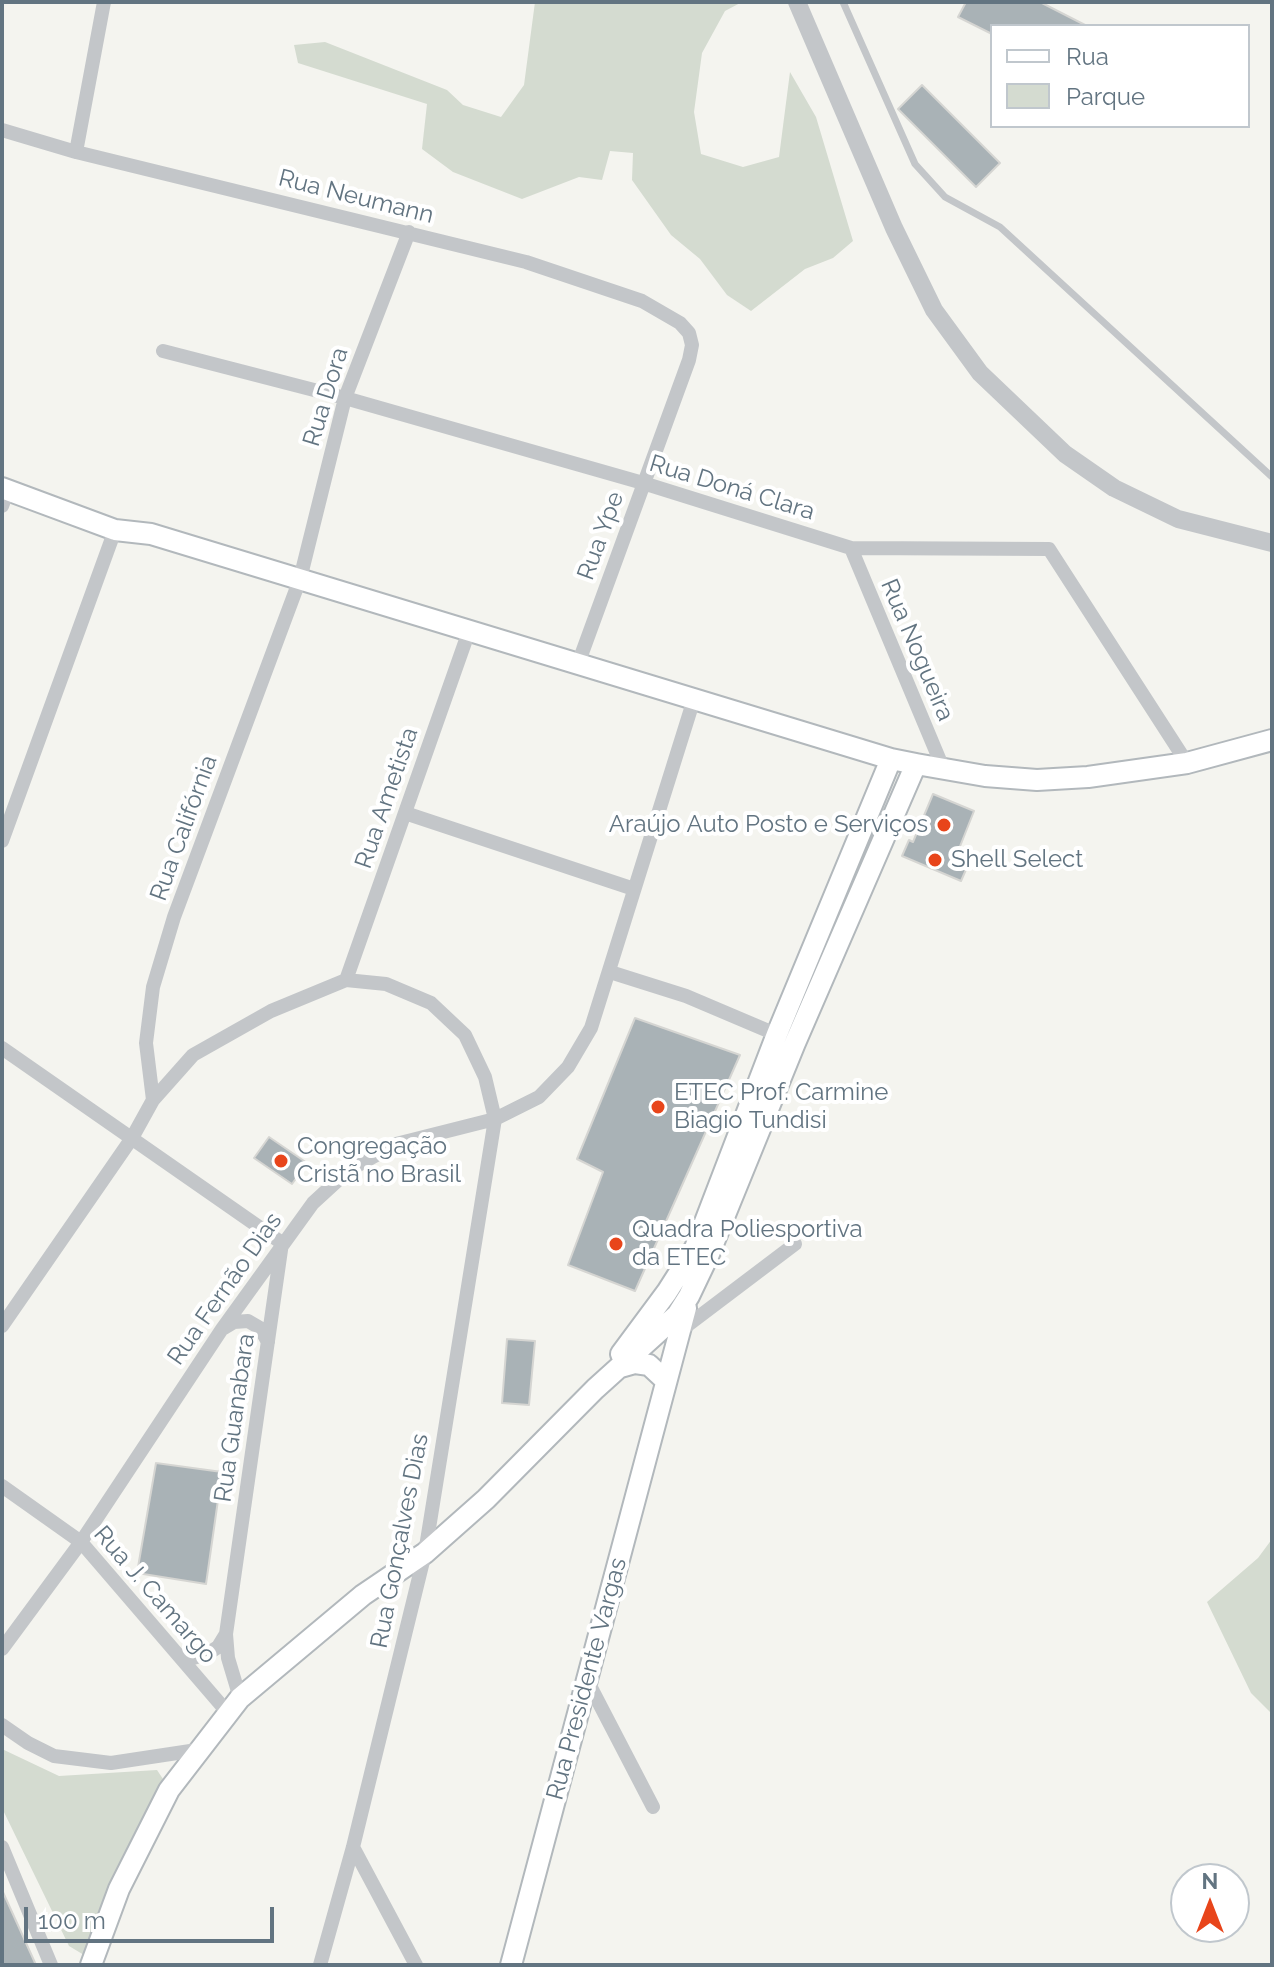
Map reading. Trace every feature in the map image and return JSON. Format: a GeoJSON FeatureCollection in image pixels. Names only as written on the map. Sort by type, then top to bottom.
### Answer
{"type":"FeatureCollection","features":[{"type":"Feature","properties":{"kind":"main road"},"geometry":{"type":"LineString","coordinates":[[4,495],[115,530],[151,534],[891,759],[916,764],[985,776],[1037,780],[1088,777],[1187,763],[1272,740]]}},
{"type":"Feature","properties":{"kind":"main road"},"geometry":{"type":"LineString","coordinates":[[91,1965],[119,1889],[169,1790],[234,1706],[363,1595],[425,1553],[486,1499],[595,1389],[670,1331],[689,1296],[891,759]]}},
{"type":"Feature","properties":{"kind":"main road"},"geometry":{"type":"LineString","coordinates":[[595,1389],[667,1292],[695,1248],[786,1038],[916,764]]}},
{"type":"Feature","properties":{"kind":"main road","name":"Rua Presidente Vargas"},"geometry":{"type":"LineString","coordinates":[[511,1965],[664,1385],[670,1331],[660,1317],[667,1292]]}},
{"type":"Feature","properties":{"kind":"main road"},"geometry":{"type":"LineString","coordinates":[[621,1367],[635,1363],[649,1365],[664,1385]]}},
{"type":"Feature","properties":{"kind":"street"},"geometry":{"type":"LineString","coordinates":[[76,152],[104,2]]}},
{"type":"Feature","properties":{"kind":"street"},"geometry":{"type":"LineString","coordinates":[[797,2],[894,228],[934,310],[980,373],[1065,454],[1114,488],[1178,519],[1272,543]]}},
{"type":"Feature","properties":{"kind":"street","name":"Rua Neumann"},"geometry":{"type":"LineString","coordinates":[[2,130],[76,152],[526,262],[642,301],[680,323],[689,333]]}},
{"type":"Feature","properties":{"kind":"street","name":"Rua Dora"},"geometry":{"type":"LineString","coordinates":[[300,579],[345,398],[409,232]]}},
{"type":"Feature","properties":{"kind":"street","name":"Rua Ype"},"geometry":{"type":"LineString","coordinates":[[578,664],[689,360],[692,345],[689,333]]}},
{"type":"Feature","properties":{"kind":"street","name":"Rua Doná Clara"},"geometry":{"type":"LineString","coordinates":[[163,351],[345,398],[643,483],[851,548],[1049,549],[1187,763]]}},
{"type":"Feature","properties":{"kind":"street"},"geometry":{"type":"LineString","coordinates":[[2,841],[115,530]]}},
{"type":"Feature","properties":{"kind":"street","name":"Rua Nogueira"},"geometry":{"type":"LineString","coordinates":[[851,548],[943,768]]}},
{"type":"Feature","properties":{"kind":"street","name":"Rua Califórnia"},"geometry":{"type":"LineString","coordinates":[[153,1100],[146,1043],[153,987],[174,917],[300,579]]}},
{"type":"Feature","properties":{"kind":"street","name":"Rua Ametista"},"geometry":{"type":"LineString","coordinates":[[346,980],[469,631]]}},
{"type":"Feature","properties":{"kind":"street","name":"Rua Fernão Dias"},"geometry":{"type":"LineString","coordinates":[[2,1649],[81,1542],[222,1329],[313,1203],[349,1170],[396,1144],[495,1119],[539,1097],[568,1067],[591,1028],[694,699]]}},
{"type":"Feature","properties":{"kind":"street"},"geometry":{"type":"LineString","coordinates":[[405,813],[634,889]]}},
{"type":"Feature","properties":{"kind":"street"},"geometry":{"type":"LineString","coordinates":[[610,972],[686,996],[786,1038]]}},
{"type":"Feature","properties":{"kind":"street"},"geometry":{"type":"LineString","coordinates":[[2,1326],[132,1138],[153,1100],[193,1055],[271,1011],[346,980],[386,984],[431,1003],[465,1035],[485,1077],[495,1119]]}},
{"type":"Feature","properties":{"kind":"street"},"geometry":{"type":"LineString","coordinates":[[2,1048],[282,1243]]}},
{"type":"Feature","properties":{"kind":"street","name":"Rua Gonçalves Dias"},"geometry":{"type":"LineString","coordinates":[[320,1965],[353,1847],[425,1553],[495,1119]]}},
{"type":"Feature","properties":{"kind":"street","name":"Rua Guanabara"},"geometry":{"type":"LineString","coordinates":[[234,1706],[226,1634],[282,1243]]}},
{"type":"Feature","properties":{"kind":"street"},"geometry":{"type":"LineString","coordinates":[[670,1331],[795,1244]]}},
{"type":"Feature","properties":{"kind":"street"},"geometry":{"type":"LineString","coordinates":[[222,1329],[234,1322],[248,1321],[260,1328],[268,1342]]}},
{"type":"Feature","properties":{"kind":"street","name":"Rua J. Camargo"},"geometry":{"type":"LineString","coordinates":[[2,1486],[81,1542],[178,1655],[234,1706]]}},
{"type":"Feature","properties":{"kind":"street"},"geometry":{"type":"LineString","coordinates":[[178,1655],[193,1658],[207,1654],[218,1647],[226,1634]]}},
{"type":"Feature","properties":{"kind":"street"},"geometry":{"type":"LineString","coordinates":[[587,1680],[653,1807]]}},
{"type":"Feature","properties":{"kind":"street"},"geometry":{"type":"LineString","coordinates":[[2,1725],[54,1756],[111,1763],[197,1750]]}},
{"type":"Feature","properties":{"kind":"street"},"geometry":{"type":"LineString","coordinates":[[2,1847],[51,1965]]}},
{"type":"Feature","properties":{"kind":"street"},"geometry":{"type":"LineString","coordinates":[[353,1847],[416,1965]]}},
{"type":"Feature","properties":{"kind":"lane"},"geometry":{"type":"LineString","coordinates":[[843,2],[915,164],[945,197],[1000,227],[1272,477]]}},
{"type":"Feature","properties":{"kind":"green space"},"geometry":{"type":"Polygon","coordinates":[[[535,2],[742,2],[725,11],[702,53],[694,112],[701,154],[743,167],[779,157],[790,72],[816,117],[853,241],[833,258],[805,269],[751,311],[727,295],[700,259],[671,235],[632,180],[633,153],[610,151],[602,180],[579,177],[522,199],[453,172],[422,149],[427,104],[298,63],[294,45],[325,42],[447,90],[463,105],[501,117],[524,85],[535,2]]]}},
{"type":"Feature","properties":{"kind":"green space"},"geometry":{"type":"Polygon","coordinates":[[[1272,1539],[1272,1714],[1251,1693],[1207,1602],[1258,1558],[1272,1539]]]}},
{"type":"Feature","properties":{"kind":"green space"},"geometry":{"type":"Polygon","coordinates":[[[2,1749],[59,1776],[157,1770],[163,1779],[84,1955],[69,1946],[2,1808],[2,1749]]]}},
{"type":"Feature","properties":{"kind":"building"},"geometry":{"type":"Polygon","coordinates":[[[966,2],[1040,2],[1083,24],[990,24],[990,33],[958,17],[966,2]]]}},
{"type":"Feature","properties":{"kind":"building"},"geometry":{"type":"Polygon","coordinates":[[[922,85],[1000,163],[976,187],[898,109],[922,85]]]}},
{"type":"Feature","properties":{"kind":"building","name":"Araújo Auto Posto e Serviços"},"geometry":{"type":"Polygon","coordinates":[[[933,794],[974,811],[955,859],[968,865],[961,881],[902,856],[909,840],[913,842],[933,794]]]}},
{"type":"Feature","properties":{"kind":"building","name":"ETEC Prof. Carmine Biagio Tundisi"},"geometry":{"type":"Polygon","coordinates":[[[635,1018],[740,1055],[635,1291],[568,1265],[603,1172],[577,1159],[635,1018]]]}},
{"type":"Feature","properties":{"kind":"building","name":"Congregação Cristã no Brasil"},"geometry":{"type":"Polygon","coordinates":[[[269,1137],[307,1163],[292,1184],[254,1158],[269,1137]]]}},
{"type":"Feature","properties":{"kind":"building"},"geometry":{"type":"Polygon","coordinates":[[[507,1339],[535,1341],[529,1405],[502,1403],[507,1339]]]}},
{"type":"Feature","properties":{"kind":"building"},"geometry":{"type":"Polygon","coordinates":[[[156,1463],[222,1472],[206,1584],[137,1573],[156,1463]]]}},
{"type":"Feature","properties":{"kind":"building"},"geometry":{"type":"Polygon","coordinates":[[[2,1890],[36,1965],[2,1965],[2,1890]]]}},
{"type":"Feature","properties":{"kind":"place","name":"Araújo Auto Posto e Serviços"},"geometry":{"type":"Point","coordinates":[944,825]}},
{"type":"Feature","properties":{"kind":"place","name":"Shell Select"},"geometry":{"type":"Point","coordinates":[935,860]}},
{"type":"Feature","properties":{"kind":"place","name":"ETEC Prof. Carmine Biagio Tundisi"},"geometry":{"type":"Point","coordinates":[658,1107]}},
{"type":"Feature","properties":{"kind":"place","name":"Congregação Cristã no Brasil"},"geometry":{"type":"Point","coordinates":[281,1161]}},
{"type":"Feature","properties":{"kind":"place","name":"Quadra Poliesportiva da ETEC"},"geometry":{"type":"Point","coordinates":[616,1244]}}]}
